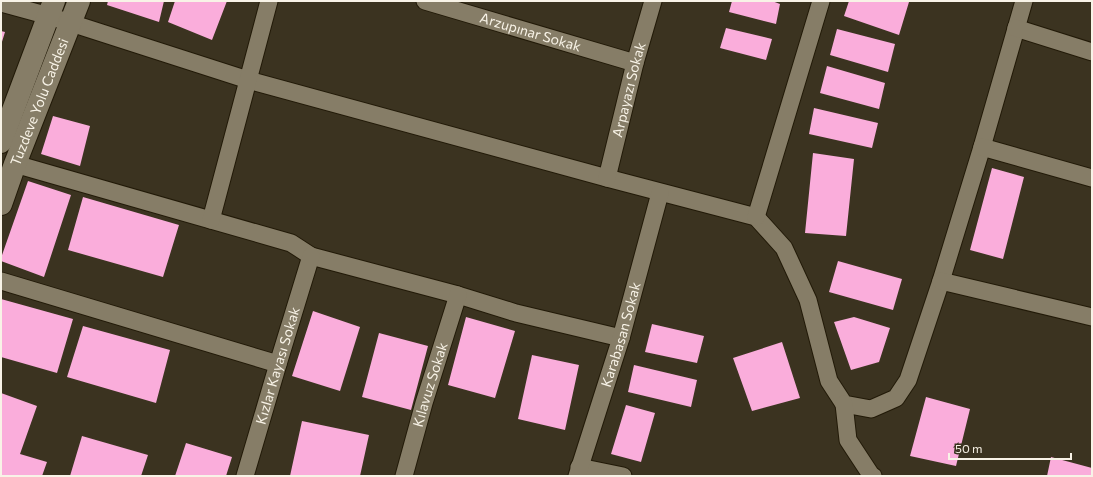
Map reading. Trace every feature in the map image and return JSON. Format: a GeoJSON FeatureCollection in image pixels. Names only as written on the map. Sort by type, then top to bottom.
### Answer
{"type":"FeatureCollection","features":[{"type":"Feature","properties":{"kind":"main road","name":"Tuzdeve Yolu Caddesi"},"geometry":{"type":"LineString","coordinates":[[1,204],[15,164],[79,1]]}},
{"type":"Feature","properties":{"kind":"main road","name":"Tuzdeve Yolu Caddesi"},"geometry":{"type":"LineString","coordinates":[[1,142],[52,9]]}},
{"type":"Feature","properties":{"kind":"street"},"geometry":{"type":"LineString","coordinates":[[210,220],[270,1]]}},
{"type":"Feature","properties":{"kind":"street","name":"Arzupınar Sokak"},"geometry":{"type":"LineString","coordinates":[[425,1],[636,63]]}},
{"type":"Feature","properties":{"kind":"street","name":"Arpayazı Sokak"},"geometry":{"type":"LineString","coordinates":[[607,178],[653,1]]}},
{"type":"Feature","properties":{"kind":"street"},"geometry":{"type":"LineString","coordinates":[[756,217],[821,1]]}},
{"type":"Feature","properties":{"kind":"street"},"geometry":{"type":"LineString","coordinates":[[844,404],[871,409],[896,398],[908,380],[941,281],[982,147],[1024,1]]}},
{"type":"Feature","properties":{"kind":"street"},"geometry":{"type":"LineString","coordinates":[[1,3],[52,9],[71,23],[248,80],[756,217],[784,248],[808,300],[829,381],[844,404],[848,440],[871,476]]}},
{"type":"Feature","properties":{"kind":"street"},"geometry":{"type":"LineString","coordinates":[[1016,28],[1092,52]]}},
{"type":"Feature","properties":{"kind":"street"},"geometry":{"type":"LineString","coordinates":[[982,147],[1092,178]]}},
{"type":"Feature","properties":{"kind":"street"},"geometry":{"type":"LineString","coordinates":[[15,164],[291,243],[311,256],[458,295],[516,313],[621,338]]}},
{"type":"Feature","properties":{"kind":"street","name":"Karabasan Sokak"},"geometry":{"type":"LineString","coordinates":[[578,472],[621,338],[660,192]]}},
{"type":"Feature","properties":{"kind":"street","name":"Kızlar Kayası Sokak"},"geometry":{"type":"LineString","coordinates":[[245,476],[311,256]]}},
{"type":"Feature","properties":{"kind":"street"},"geometry":{"type":"LineString","coordinates":[[941,281],[1092,317]]}},
{"type":"Feature","properties":{"kind":"street"},"geometry":{"type":"LineString","coordinates":[[1,282],[278,364]]}},
{"type":"Feature","properties":{"kind":"street","name":"Kılavuz Sokak"},"geometry":{"type":"LineString","coordinates":[[404,476],[424,403],[458,295]]}},
{"type":"Feature","properties":{"kind":"street"},"geometry":{"type":"LineString","coordinates":[[578,472],[623,476]]}},
{"type":"Feature","properties":{"kind":"building"},"geometry":{"type":"Polygon","coordinates":[[[108,1],[164,1],[159,22],[107,5],[108,1]]]}},
{"type":"Feature","properties":{"kind":"building"},"geometry":{"type":"Polygon","coordinates":[[[175,1],[227,1],[212,40],[168,22],[175,1]]]}},
{"type":"Feature","properties":{"kind":"building"},"geometry":{"type":"Polygon","coordinates":[[[732,1],[772,1],[780,4],[776,24],[729,12],[732,1]]]}},
{"type":"Feature","properties":{"kind":"building"},"geometry":{"type":"Polygon","coordinates":[[[849,1],[909,2],[899,35],[844,16],[849,1]]]}},
{"type":"Feature","properties":{"kind":"building"},"geometry":{"type":"Polygon","coordinates":[[[726,28],[772,39],[766,60],[720,48],[726,28]]]}},
{"type":"Feature","properties":{"kind":"building"},"geometry":{"type":"Polygon","coordinates":[[[837,29],[895,44],[888,72],[830,55],[837,29]]]}},
{"type":"Feature","properties":{"kind":"building"},"geometry":{"type":"Polygon","coordinates":[[[1,31],[5,32],[1,45],[1,31]]]}},
{"type":"Feature","properties":{"kind":"building"},"geometry":{"type":"Polygon","coordinates":[[[827,66],[885,83],[879,109],[820,93],[827,66]]]}},
{"type":"Feature","properties":{"kind":"building"},"geometry":{"type":"Polygon","coordinates":[[[814,108],[878,123],[872,148],[809,134],[814,108]]]}},
{"type":"Feature","properties":{"kind":"building"},"geometry":{"type":"Polygon","coordinates":[[[53,116],[90,126],[80,166],[41,154],[53,116]]]}},
{"type":"Feature","properties":{"kind":"building"},"geometry":{"type":"Polygon","coordinates":[[[813,153],[854,159],[846,236],[805,233],[813,153]]]}},
{"type":"Feature","properties":{"kind":"building"},"geometry":{"type":"Polygon","coordinates":[[[992,168],[1024,177],[1003,259],[970,250],[992,168]]]}},
{"type":"Feature","properties":{"kind":"building"},"geometry":{"type":"Polygon","coordinates":[[[28,181],[71,195],[44,277],[1,261],[28,181]]]}},
{"type":"Feature","properties":{"kind":"building"},"geometry":{"type":"Polygon","coordinates":[[[83,197],[179,225],[163,277],[68,250],[83,197]]]}},
{"type":"Feature","properties":{"kind":"building"},"geometry":{"type":"Polygon","coordinates":[[[838,261],[902,279],[893,310],[829,292],[838,261]]]}},
{"type":"Feature","properties":{"kind":"building"},"geometry":{"type":"Polygon","coordinates":[[[1,299],[73,319],[57,373],[1,357],[1,299]]]}},
{"type":"Feature","properties":{"kind":"building"},"geometry":{"type":"Polygon","coordinates":[[[313,311],[360,327],[340,391],[292,376],[313,311]]]}},
{"type":"Feature","properties":{"kind":"building"},"geometry":{"type":"Polygon","coordinates":[[[466,317],[515,331],[495,398],[448,385],[466,317]]]}},
{"type":"Feature","properties":{"kind":"building"},"geometry":{"type":"Polygon","coordinates":[[[854,317],[890,328],[879,362],[851,370],[834,322],[854,317]]]}},
{"type":"Feature","properties":{"kind":"building"},"geometry":{"type":"Polygon","coordinates":[[[652,324],[704,336],[697,363],[645,352],[652,324]]]}},
{"type":"Feature","properties":{"kind":"building"},"geometry":{"type":"Polygon","coordinates":[[[83,326],[170,350],[156,403],[67,377],[83,326]]]}},
{"type":"Feature","properties":{"kind":"building"},"geometry":{"type":"Polygon","coordinates":[[[379,333],[428,346],[411,410],[362,397],[379,333]]]}},
{"type":"Feature","properties":{"kind":"building"},"geometry":{"type":"Polygon","coordinates":[[[782,342],[800,398],[752,411],[733,358],[782,342]]]}},
{"type":"Feature","properties":{"kind":"building"},"geometry":{"type":"Polygon","coordinates":[[[532,355],[579,365],[565,430],[518,419],[532,355]]]}},
{"type":"Feature","properties":{"kind":"building"},"geometry":{"type":"Polygon","coordinates":[[[634,365],[697,380],[691,407],[628,392],[634,365]]]}},
{"type":"Feature","properties":{"kind":"building"},"geometry":{"type":"Polygon","coordinates":[[[1,393],[37,406],[20,454],[47,462],[42,476],[1,476],[1,393]]]}},
{"type":"Feature","properties":{"kind":"building"},"geometry":{"type":"Polygon","coordinates":[[[926,397],[970,409],[956,466],[910,456],[926,397]]]}},
{"type":"Feature","properties":{"kind":"building"},"geometry":{"type":"Polygon","coordinates":[[[626,405],[655,413],[641,462],[611,454],[626,405]]]}},
{"type":"Feature","properties":{"kind":"building"},"geometry":{"type":"Polygon","coordinates":[[[302,421],[369,435],[360,476],[290,476],[302,421]]]}},
{"type":"Feature","properties":{"kind":"building"},"geometry":{"type":"Polygon","coordinates":[[[82,436],[148,455],[141,476],[70,476],[82,436]]]}},
{"type":"Feature","properties":{"kind":"building"},"geometry":{"type":"Polygon","coordinates":[[[186,443],[232,457],[226,476],[175,476],[186,443]]]}},
{"type":"Feature","properties":{"kind":"building"},"geometry":{"type":"Polygon","coordinates":[[[1051,457],[1092,468],[1092,476],[1047,476],[1051,457]]]}}]}
